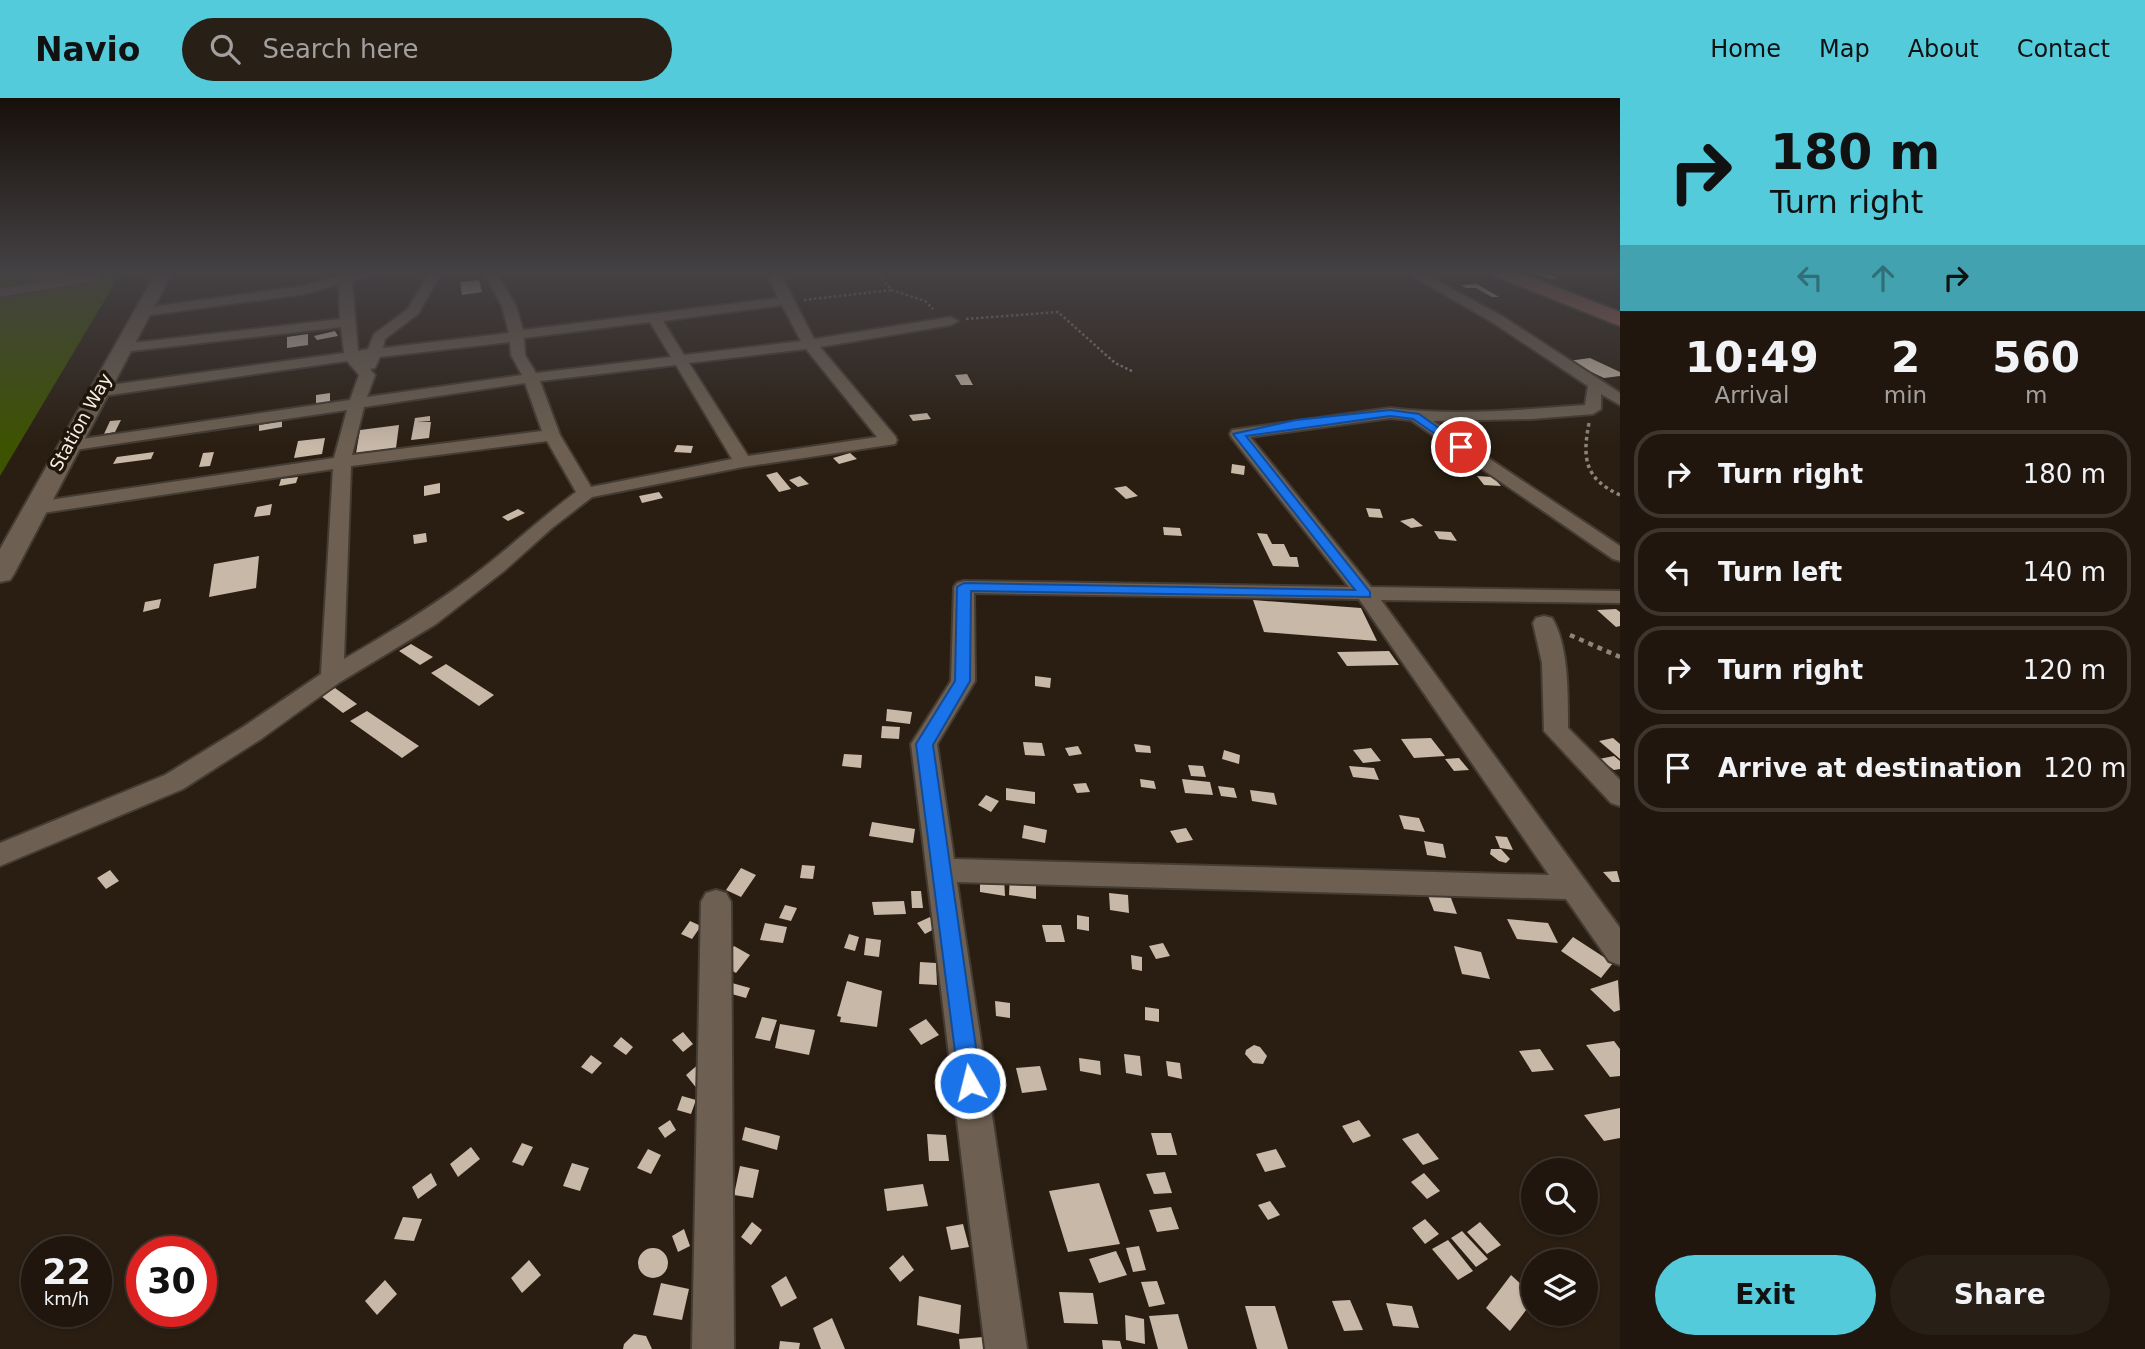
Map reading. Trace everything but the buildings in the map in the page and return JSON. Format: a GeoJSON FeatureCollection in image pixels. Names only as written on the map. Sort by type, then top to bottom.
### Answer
{"type":"FeatureCollection","features":[{"type":"Feature","properties":{"kind":"main road","name":"Station Way"},"geometry":{"type":"LineString","coordinates":[[0,574],[96,392],[134,329]]}},
{"type":"Feature","properties":{"kind":"street"},"geometry":{"type":"LineString","coordinates":[[123,348],[283,329]]}},
{"type":"Feature","properties":{"kind":"street"},"geometry":{"type":"LineString","coordinates":[[348,329],[352,358],[368,374]]}},
{"type":"Feature","properties":{"kind":"street"},"geometry":{"type":"LineString","coordinates":[[332,677],[342,462],[356,403],[379,337],[389,329]]}},
{"type":"Feature","properties":{"kind":"street"},"geometry":{"type":"LineString","coordinates":[[515,329],[518,355],[531,378],[552,435],[586,493]]}},
{"type":"Feature","properties":{"kind":"street"},"geometry":{"type":"LineString","coordinates":[[96,392],[373,354],[502,340],[517,335],[565,329]]}},
{"type":"Feature","properties":{"kind":"street"},"geometry":{"type":"LineString","coordinates":[[661,329],[744,462]]}},
{"type":"Feature","properties":{"kind":"street"},"geometry":{"type":"LineString","coordinates":[[0,855],[174,782],[252,733],[332,677],[429,619],[497,567],[545,523],[586,493],[744,462],[889,439],[810,344],[802,329]]}},
{"type":"Feature","properties":{"kind":"street"},"geometry":{"type":"LineString","coordinates":[[68,446],[531,378],[810,344],[900,329]]}},
{"type":"Feature","properties":{"kind":"street"},"geometry":{"type":"LineString","coordinates":[[1514,329],[1620,400]]}},
{"type":"Feature","properties":{"kind":"street"},"geometry":{"type":"LineString","coordinates":[[1596,386],[1593,389],[1593,409],[1556,413],[1368,415],[1238,434],[1366,594],[1620,951]]}},
{"type":"Feature","properties":{"kind":"street"},"geometry":{"type":"LineString","coordinates":[[1415,416],[1620,555]]}},
{"type":"Feature","properties":{"kind":"street"},"geometry":{"type":"LineString","coordinates":[[36,508],[342,462],[552,435]]}},
{"type":"Feature","properties":{"kind":"street"},"geometry":{"type":"LineString","coordinates":[[1006,1349],[924,744],[963,681],[964,587],[1620,597]]}},
{"type":"Feature","properties":{"kind":"street"},"geometry":{"type":"LineString","coordinates":[[1544,623],[1551,643],[1556,691],[1556,731],[1620,796]]}},
{"type":"Feature","properties":{"kind":"street"},"geometry":{"type":"LineString","coordinates":[[942,870],[1572,887]]}},
{"type":"Feature","properties":{"kind":"street"},"geometry":{"type":"LineString","coordinates":[[713,1349],[716,902]]}},
{"type":"Feature","properties":{"kind":"path"},"geometry":{"type":"LineString","coordinates":[[1077,329],[1115,363],[1134,372]]}},
{"type":"Feature","properties":{"kind":"path"},"geometry":{"type":"LineString","coordinates":[[1593,409],[1584,446],[1591,476],[1605,489],[1620,495]]}},
{"type":"Feature","properties":{"kind":"green space"},"geometry":{"type":"Polygon","coordinates":[[[0,329],[87,329],[0,476],[0,329]]]}},
{"type":"Feature","properties":{"kind":"route"},"geometry":{"type":"LineString","coordinates":[[970,1083],[924,744],[963,681],[964,587],[1366,594],[1238,434],[1390,413],[1415,416],[1461,447]]}}]}
